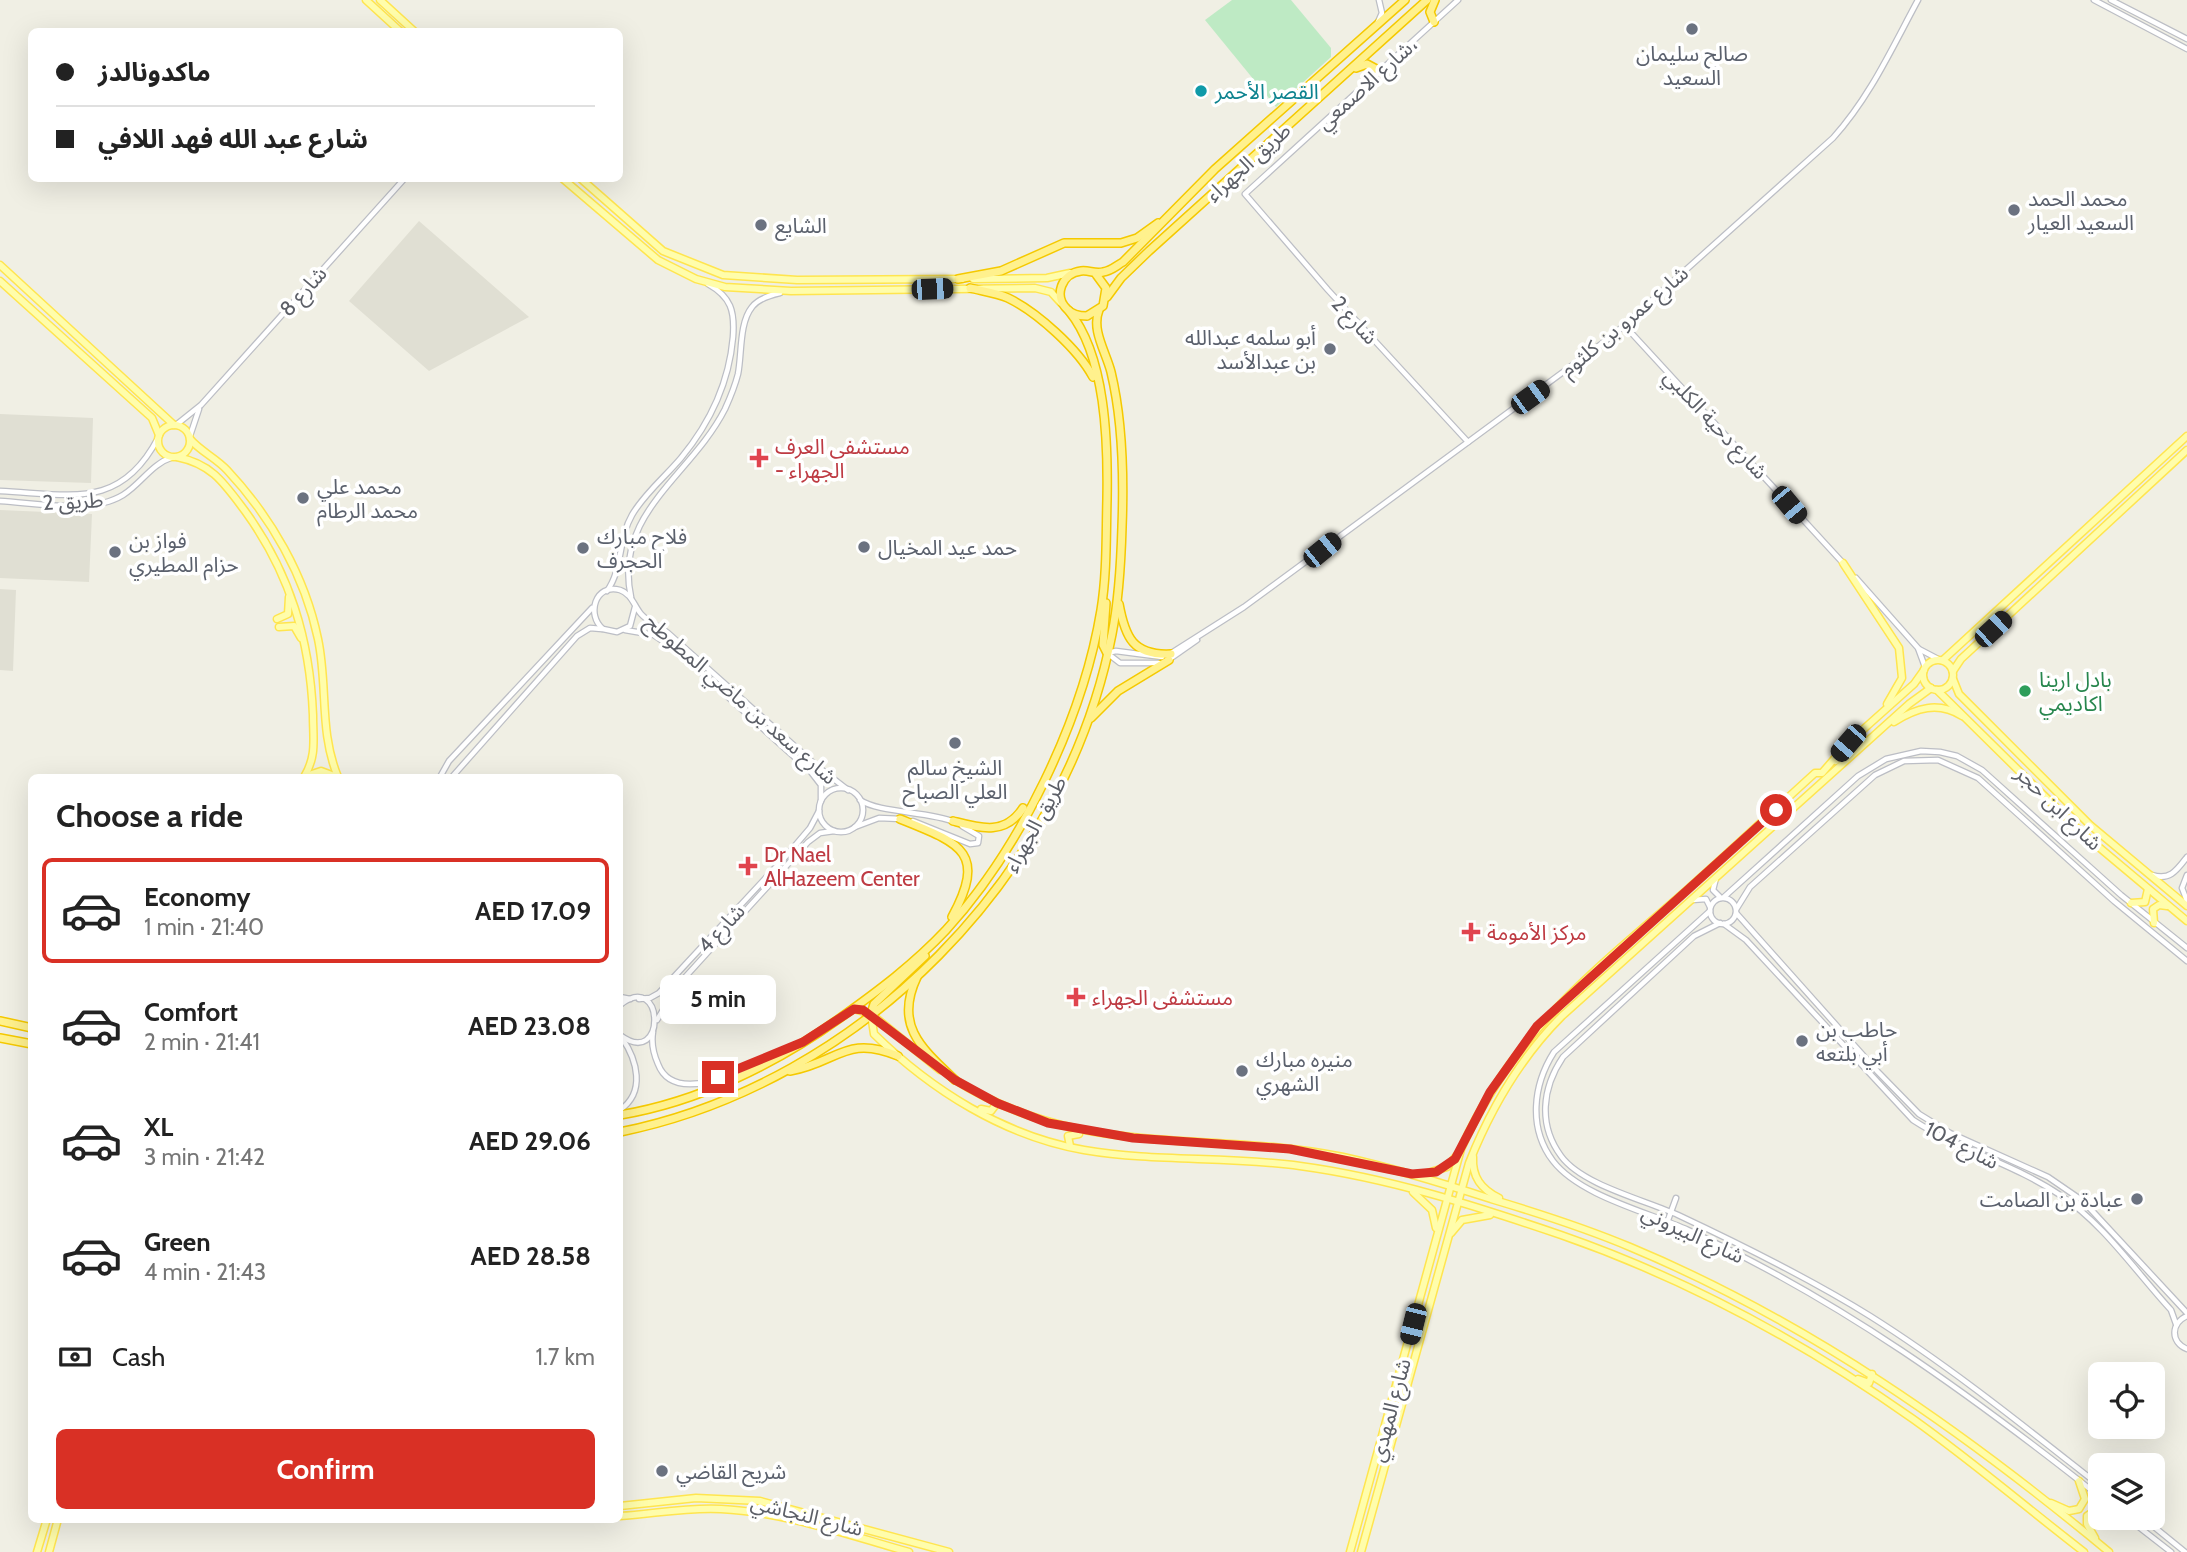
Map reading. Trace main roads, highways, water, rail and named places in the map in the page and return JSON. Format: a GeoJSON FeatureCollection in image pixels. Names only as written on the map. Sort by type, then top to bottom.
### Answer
{"type":"FeatureCollection","features":[{"type":"Feature","properties":{"kind":"highway","name":"طريق الجهراء"},"geometry":{"type":"LineString","coordinates":[[1095,273],[1111,270],[1123,262],[1195,190],[1405,0]]}},
{"type":"Feature","properties":{"kind":"highway","name":"طريق الجهراء"},"geometry":{"type":"LineString","coordinates":[[1105,300],[1121,278],[1427,0]]}},
{"type":"Feature","properties":{"kind":"highway"},"geometry":{"type":"LineString","coordinates":[[1434,22],[1430,12],[1435,0]]}},
{"type":"Feature","properties":{"kind":"highway"},"geometry":{"type":"LineString","coordinates":[[1349,72],[1367,64],[1380,71]]}},
{"type":"Feature","properties":{"kind":"highway"},"geometry":{"type":"LineString","coordinates":[[1195,190],[1197,199],[1205,202]]}},
{"type":"Feature","properties":{"kind":"highway"},"geometry":{"type":"LineString","coordinates":[[1174,211],[1183,221]]}},
{"type":"Feature","properties":{"kind":"highway"},"geometry":{"type":"LineString","coordinates":[[958,279],[1001,271],[1064,243],[1121,243],[1137,238],[1165,219]]}},
{"type":"Feature","properties":{"kind":"highway"},"geometry":{"type":"LineString","coordinates":[[1073,272],[1095,273],[1106,288],[1105,300],[1099,310],[1081,316],[1069,311],[1063,304],[1061,286],[1073,272]]}},
{"type":"Feature","properties":{"kind":"highway"},"geometry":{"type":"LineString","coordinates":[[970,288],[1007,298],[1037,318],[1079,355],[1101,394]]}},
{"type":"Feature","properties":{"kind":"highway","name":"طريق الجهراء"},"geometry":{"type":"LineString","coordinates":[[623,1131],[694,1112],[731,1098],[828,1046],[918,973],[961,931],[1015,864],[1041,822],[1085,727],[1107,653],[1118,586],[1122,464],[1111,374],[1097,331],[1099,310]]}},
{"type":"Feature","properties":{"kind":"highway","name":"طريق الجهراء"},"geometry":{"type":"LineString","coordinates":[[623,1112],[677,1100],[721,1084],[803,1042],[854,1009],[898,975],[945,930],[990,872],[1059,752],[1089,662],[1104,583],[1108,459],[1101,394],[1084,334],[1069,311]]}},
{"type":"Feature","properties":{"kind":"highway"},"geometry":{"type":"LineString","coordinates":[[1089,662],[1107,653],[1103,645],[1106,604],[1104,583]]}},
{"type":"Feature","properties":{"kind":"highway"},"geometry":{"type":"LineString","coordinates":[[1085,727],[1098,708],[1118,691],[1170,657],[1150,653],[1132,643],[1123,629],[1118,586]]}},
{"type":"Feature","properties":{"kind":"highway"},"geometry":{"type":"LineString","coordinates":[[953,821],[982,829],[1009,823],[1022,811],[1040,777],[1059,752]]}},
{"type":"Feature","properties":{"kind":"highway"},"geometry":{"type":"LineString","coordinates":[[900,819],[940,837],[962,853],[968,861],[970,872],[967,890],[945,930]]}},
{"type":"Feature","properties":{"kind":"highway"},"geometry":{"type":"LineString","coordinates":[[874,1009],[921,961],[932,943]]}},
{"type":"Feature","properties":{"kind":"highway"},"geometry":{"type":"LineString","coordinates":[[918,973],[907,1002],[911,1027],[933,1059],[955,1080]]}},
{"type":"Feature","properties":{"kind":"highway"},"geometry":{"type":"LineString","coordinates":[[0,1021],[28,1027]]}},
{"type":"Feature","properties":{"kind":"highway"},"geometry":{"type":"LineString","coordinates":[[0,1038],[28,1043]]}},
{"type":"Feature","properties":{"kind":"highway"},"geometry":{"type":"LineString","coordinates":[[782,1073],[863,1046],[878,1048],[898,1056]]}},
{"type":"Feature","properties":{"kind":"main road"},"geometry":{"type":"LineString","coordinates":[[366,0],[397,28]]}},
{"type":"Feature","properties":{"kind":"main road"},"geometry":{"type":"LineString","coordinates":[[380,0],[411,28]]}},
{"type":"Feature","properties":{"kind":"main road"},"geometry":{"type":"LineString","coordinates":[[567,182],[658,260],[704,282],[745,290],[791,291],[1044,289],[1063,304]]}},
{"type":"Feature","properties":{"kind":"main road"},"geometry":{"type":"LineString","coordinates":[[585,182],[663,251],[723,275],[797,280],[958,279],[1047,278],[1073,272]]}},
{"type":"Feature","properties":{"kind":"main road"},"geometry":{"type":"LineString","coordinates":[[0,265],[220,463],[266,519],[294,569],[318,639],[327,744],[336,774]]}},
{"type":"Feature","properties":{"kind":"main road"},"geometry":{"type":"LineString","coordinates":[[0,281],[52,323],[59,325],[61,321]]}},
{"type":"Feature","properties":{"kind":"main road"},"geometry":{"type":"LineString","coordinates":[[13,292],[152,418],[161,450],[175,457],[200,462],[223,483],[254,524],[284,578],[307,648],[312,685],[314,755],[306,774]]}},
{"type":"Feature","properties":{"kind":"main road"},"geometry":{"type":"LineString","coordinates":[[159,437],[164,428],[175,425]]}},
{"type":"Feature","properties":{"kind":"main road"},"geometry":{"type":"LineString","coordinates":[[2187,436],[1941,660],[1931,661],[1914,684],[1848,743],[1822,773],[1815,773],[1611,957],[1608,965],[1582,989],[1586,995],[1876,735],[1934,689],[1947,687],[1961,659],[2187,450]]}},
{"type":"Feature","properties":{"kind":"main road"},"geometry":{"type":"LineString","coordinates":[[175,457],[187,451],[190,437]]}},
{"type":"Feature","properties":{"kind":"main road"},"geometry":{"type":"LineString","coordinates":[[2148,486],[2164,469],[2161,460]]}},
{"type":"Feature","properties":{"kind":"main road"},"geometry":{"type":"LineString","coordinates":[[1843,563],[1899,648],[1903,661],[1900,683],[1875,719]]}},
{"type":"Feature","properties":{"kind":"main road"},"geometry":{"type":"LineString","coordinates":[[277,619],[284,618],[290,609],[284,578]]}},
{"type":"Feature","properties":{"kind":"main road"},"geometry":{"type":"LineString","coordinates":[[2010,614],[2005,609],[2032,578]]}},
{"type":"Feature","properties":{"kind":"main road"},"geometry":{"type":"LineString","coordinates":[[279,627],[287,624],[296,627],[307,648]]}},
{"type":"Feature","properties":{"kind":"main road"},"geometry":{"type":"LineString","coordinates":[[1941,660],[1953,671]]}},
{"type":"Feature","properties":{"kind":"main road"},"geometry":{"type":"LineString","coordinates":[[1924,669],[1924,681],[1934,689]]}},
{"type":"Feature","properties":{"kind":"main road","name":"شارع ابن حجر"},"geometry":{"type":"LineString","coordinates":[[1953,679],[1959,694],[2090,825],[2187,904]]}},
{"type":"Feature","properties":{"kind":"main road","name":"شارع ابن حجر"},"geometry":{"type":"LineString","coordinates":[[1934,689],[1968,719],[2082,833],[2187,921]]}},
{"type":"Feature","properties":{"kind":"main road"},"geometry":{"type":"LineString","coordinates":[[1876,735],[1919,709],[1947,708],[1968,719]]}},
{"type":"Feature","properties":{"kind":"main road"},"geometry":{"type":"LineString","coordinates":[[1825,780],[1829,769],[1850,749],[1848,743]]}},
{"type":"Feature","properties":{"kind":"main road"},"geometry":{"type":"LineString","coordinates":[[2074,825],[2083,818]]}},
{"type":"Feature","properties":{"kind":"main road"},"geometry":{"type":"LineString","coordinates":[[2082,833],[2084,827],[2090,825]]}},
{"type":"Feature","properties":{"kind":"main road"},"geometry":{"type":"LineString","coordinates":[[2131,903],[2145,902],[2148,889]]}},
{"type":"Feature","properties":{"kind":"main road"},"geometry":{"type":"LineString","coordinates":[[2154,923],[2152,912],[2156,907],[2169,907]]}},
{"type":"Feature","properties":{"kind":"main road","name":"شارع المهدي"},"geometry":{"type":"LineString","coordinates":[[1350,1552],[1461,1149],[1477,1113],[1522,1045],[1560,1002],[1611,957]]}},
{"type":"Feature","properties":{"kind":"main road","name":"شارع المهدي"},"geometry":{"type":"LineString","coordinates":[[1362,1552],[1473,1153],[1488,1119],[1518,1069],[1545,1033],[1586,995]]}},
{"type":"Feature","properties":{"kind":"main road"},"geometry":{"type":"LineString","coordinates":[[854,1009],[874,1009],[955,1080],[997,1103],[1048,1123],[1133,1138]]}},
{"type":"Feature","properties":{"kind":"main road"},"geometry":{"type":"LineString","coordinates":[[874,1009],[872,1032],[898,1056],[939,1090],[1007,1126],[1070,1146],[1135,1156],[1240,1159],[1334,1171],[1458,1202],[1563,1236],[1670,1280],[1867,1383],[1872,1380],[1872,1374]]}},
{"type":"Feature","properties":{"kind":"main road"},"geometry":{"type":"LineString","coordinates":[[972,1109],[991,1111],[997,1103]]}},
{"type":"Feature","properties":{"kind":"main road"},"geometry":{"type":"LineString","coordinates":[[1070,1146],[1067,1139],[1071,1134],[1290,1149],[1339,1157],[1461,1189],[1631,1247],[1733,1294],[1872,1374],[1949,1429],[2109,1552]]}},
{"type":"Feature","properties":{"kind":"main road"},"geometry":{"type":"LineString","coordinates":[[1412,1174],[1424,1175],[1447,1167],[1461,1149]]}},
{"type":"Feature","properties":{"kind":"main road"},"geometry":{"type":"LineString","coordinates":[[1473,1153],[1475,1176],[1482,1186],[1494,1196],[1523,1209]]}},
{"type":"Feature","properties":{"kind":"main road"},"geometry":{"type":"LineString","coordinates":[[1334,1171],[1341,1167],[1339,1157]]}},
{"type":"Feature","properties":{"kind":"main road"},"geometry":{"type":"LineString","coordinates":[[1402,1186],[1424,1200],[1432,1210],[1437,1234]]}},
{"type":"Feature","properties":{"kind":"main road"},"geometry":{"type":"LineString","coordinates":[[1448,1237],[1462,1220],[1495,1215]]}},
{"type":"Feature","properties":{"kind":"main road"},"geometry":{"type":"LineString","coordinates":[[1828,1364],[1936,1436],[2084,1552]]}},
{"type":"Feature","properties":{"kind":"main road"},"geometry":{"type":"LineString","coordinates":[[1936,1436],[1937,1427],[1949,1429]]}},
{"type":"Feature","properties":{"kind":"main road"},"geometry":{"type":"LineString","coordinates":[[1377,1460],[1378,1471],[1383,1474]]}},
{"type":"Feature","properties":{"kind":"main road"},"geometry":{"type":"LineString","coordinates":[[2042,1499],[2068,1511],[2079,1509],[2085,1499],[2079,1481]]}},
{"type":"Feature","properties":{"kind":"main road"},"geometry":{"type":"LineString","coordinates":[[1367,1492],[1372,1494],[1374,1504]]}},
{"type":"Feature","properties":{"kind":"main road","name":"شارع النجاشي"},"geometry":{"type":"LineString","coordinates":[[623,1506],[696,1498],[738,1498],[790,1507],[949,1552]]}},
{"type":"Feature","properties":{"kind":"main road","name":"شارع النجاشي"},"geometry":{"type":"LineString","coordinates":[[623,1516],[681,1510],[735,1510],[782,1517],[909,1552]]}},
{"type":"Feature","properties":{"kind":"main road"},"geometry":{"type":"LineString","coordinates":[[39,1552],[47,1523]]}},
{"type":"Feature","properties":{"kind":"main road"},"geometry":{"type":"LineString","coordinates":[[49,1552],[57,1523]]}},
{"type":"Feature","properties":{"kind":"main road"},"geometry":{"type":"LineString","coordinates":[[845,1534],[850,1531],[850,1524]]}},
{"type":"Feature","properties":{"kind":"main road"},"geometry":{"type":"LineString","coordinates":[[861,1538],[860,1533],[864,1528]]}},
{"type":"Feature","properties":{"kind":"main road"},"geometry":{"type":"LineString","coordinates":[[2092,1530],[2098,1543]]}},
{"type":"Feature","properties":{"kind":"place","name":"صالح سليمان السعيد"},"geometry":{"type":"Point","coordinates":[1692,29]}},
{"type":"Feature","properties":{"kind":"place","name":"القصر الأحمر"},"geometry":{"type":"Point","coordinates":[1201,91]}},
{"type":"Feature","properties":{"kind":"place","name":"محمد الحمد السعيد العيار"},"geometry":{"type":"Point","coordinates":[2014,210]}},
{"type":"Feature","properties":{"kind":"place","name":"الشايع"},"geometry":{"type":"Point","coordinates":[761,225]}},
{"type":"Feature","properties":{"kind":"place","name":"أبو سلمه عبدالله بن عبدالأسد"},"geometry":{"type":"Point","coordinates":[1330,349]}},
{"type":"Feature","properties":{"kind":"place","name":"مستشفى العرف - الجهراء"},"geometry":{"type":"Point","coordinates":[759,458]}},
{"type":"Feature","properties":{"kind":"place","name":"محمد علي محمد الرطام"},"geometry":{"type":"Point","coordinates":[303,498]}},
{"type":"Feature","properties":{"kind":"place","name":"حمد عيد المخيال"},"geometry":{"type":"Point","coordinates":[864,547]}},
{"type":"Feature","properties":{"kind":"place","name":"فلاح مبارك الحجرف"},"geometry":{"type":"Point","coordinates":[583,548]}},
{"type":"Feature","properties":{"kind":"place","name":"فواز بن حزام المطيري"},"geometry":{"type":"Point","coordinates":[115,552]}},
{"type":"Feature","properties":{"kind":"place","name":"بادل ارينا اكاديمي"},"geometry":{"type":"Point","coordinates":[2025,691]}},
{"type":"Feature","properties":{"kind":"place","name":"الشيخ سالم العلي الصباح"},"geometry":{"type":"Point","coordinates":[955,743]}},
{"type":"Feature","properties":{"kind":"place","name":"Dr Nael AlHazeem Center"},"geometry":{"type":"Point","coordinates":[748,866]}},
{"type":"Feature","properties":{"kind":"place","name":"مركز الأمومة"},"geometry":{"type":"Point","coordinates":[1471,932]}},
{"type":"Feature","properties":{"kind":"place","name":"مستشفى الجهراء"},"geometry":{"type":"Point","coordinates":[1076,997]}},
{"type":"Feature","properties":{"kind":"place","name":"حاطب بن أبي بلتعه"},"geometry":{"type":"Point","coordinates":[1802,1041]}},
{"type":"Feature","properties":{"kind":"place","name":"منيره مبارك الشهري"},"geometry":{"type":"Point","coordinates":[1242,1071]}},
{"type":"Feature","properties":{"kind":"place","name":"عبادة بن الصامت"},"geometry":{"type":"Point","coordinates":[2137,1199]}},
{"type":"Feature","properties":{"kind":"place","name":"شريح القاضي"},"geometry":{"type":"Point","coordinates":[662,1471]}}]}
